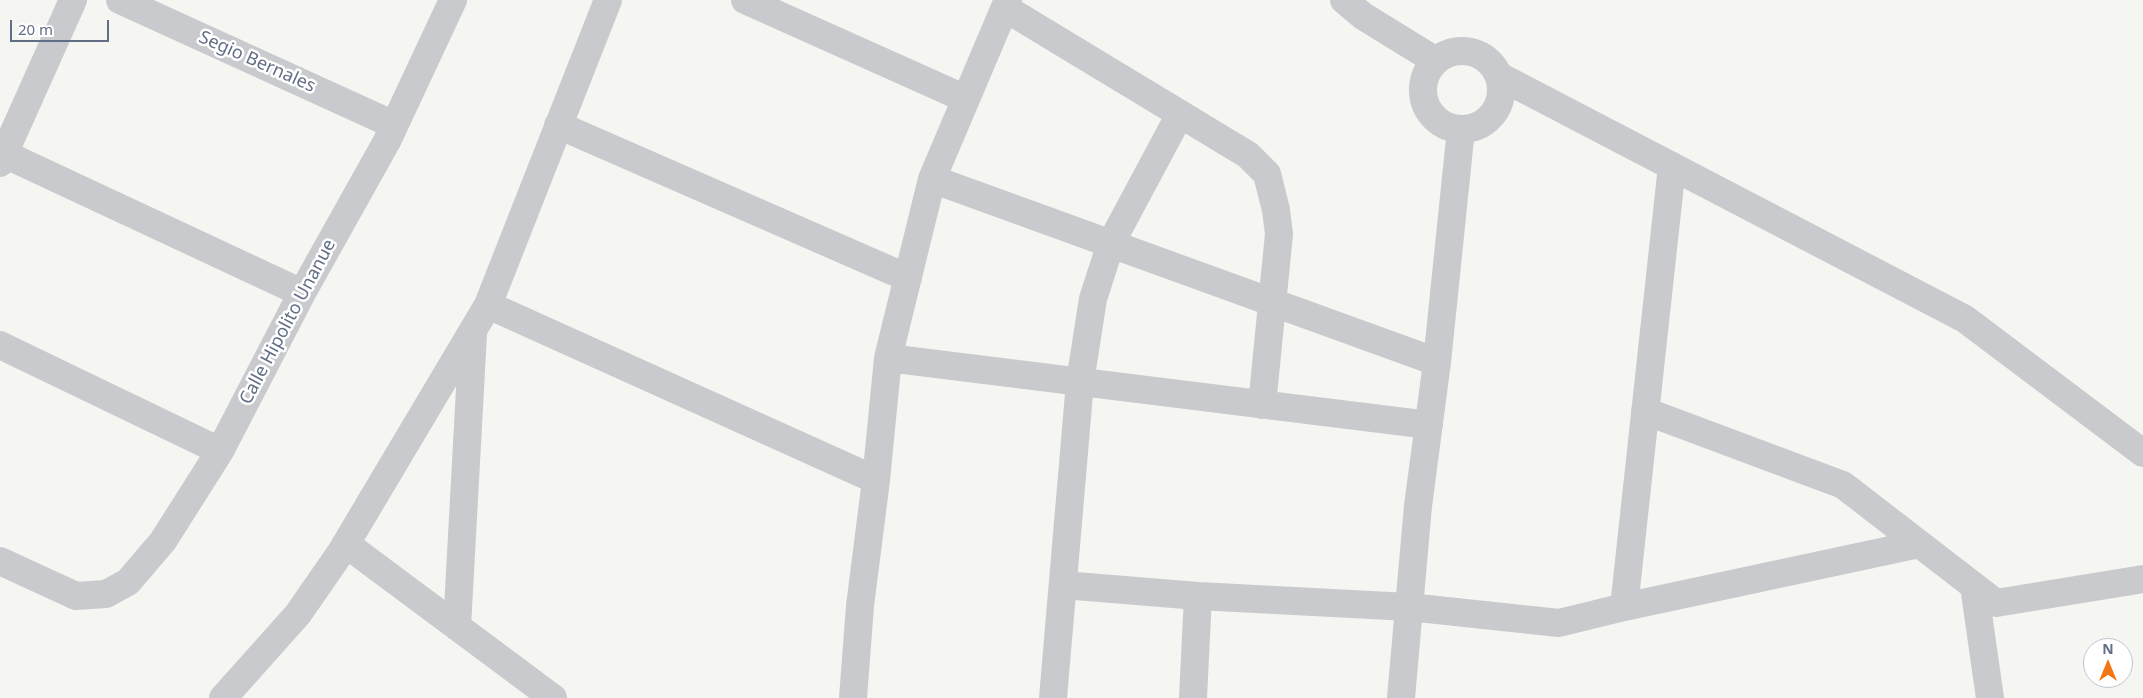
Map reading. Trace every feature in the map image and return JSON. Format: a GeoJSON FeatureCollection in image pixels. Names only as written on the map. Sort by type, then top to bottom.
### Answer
{"type":"FeatureCollection","features":[{"type":"Feature","properties":{"kind":"street"},"geometry":{"type":"LineString","coordinates":[[73,0],[1,156],[302,293]]}},
{"type":"Feature","properties":{"kind":"street","name":"Segio Bernales"},"geometry":{"type":"LineString","coordinates":[[120,0],[394,125]]}},
{"type":"Feature","properties":{"kind":"street","name":"Calle Hipolito Unanue"},"geometry":{"type":"LineString","coordinates":[[0,561],[76,596],[106,594],[128,582],[163,542],[220,451],[302,293],[394,125],[453,0]]}},
{"type":"Feature","properties":{"kind":"street"},"geometry":{"type":"LineString","coordinates":[[224,698],[298,614],[346,544],[488,305],[608,0]]}},
{"type":"Feature","properties":{"kind":"street"},"geometry":{"type":"LineString","coordinates":[[745,0],[966,99]]}},
{"type":"Feature","properties":{"kind":"street"},"geometry":{"type":"LineString","coordinates":[[1344,0],[1363,16],[1436,61]]}},
{"type":"Feature","properties":{"kind":"street"},"geometry":{"type":"LineString","coordinates":[[853,698],[860,606],[876,480],[888,358],[932,179],[1006,4],[1248,155],[1266,174],[1276,210],[1279,234],[1274,302],[1262,405]]}},
{"type":"Feature","properties":{"kind":"street"},"geometry":{"type":"LineString","coordinates":[[1458,51],[1471,52],[1483,57],[1493,65],[1499,76],[1502,89],[1500,102],[1494,113],[1485,122],[1474,128],[1461,129],[1448,126],[1437,120],[1428,110],[1424,98],[1423,85],[1428,72],[1436,61],[1446,54],[1458,51]]}},
{"type":"Feature","properties":{"kind":"street"},"geometry":{"type":"LineString","coordinates":[[1499,76],[1965,319],[2143,453]]}},
{"type":"Feature","properties":{"kind":"street"},"geometry":{"type":"LineString","coordinates":[[1053,698],[1080,382],[1093,299],[1112,243],[1180,114]]}},
{"type":"Feature","properties":{"kind":"street"},"geometry":{"type":"LineString","coordinates":[[558,125],[908,278]]}},
{"type":"Feature","properties":{"kind":"street"},"geometry":{"type":"LineString","coordinates":[[1401,698],[1418,506],[1437,362],[1461,129]]}},
{"type":"Feature","properties":{"kind":"street"},"geometry":{"type":"LineString","coordinates":[[1624,607],[1672,166]]}},
{"type":"Feature","properties":{"kind":"street"},"geometry":{"type":"LineString","coordinates":[[932,179],[1437,362]]}},
{"type":"Feature","properties":{"kind":"street"},"geometry":{"type":"LineString","coordinates":[[488,305],[876,480]]}},
{"type":"Feature","properties":{"kind":"street"},"geometry":{"type":"LineString","coordinates":[[457,627],[473,330]]}},
{"type":"Feature","properties":{"kind":"street"},"geometry":{"type":"LineString","coordinates":[[0,345],[220,451]]}},
{"type":"Feature","properties":{"kind":"street"},"geometry":{"type":"LineString","coordinates":[[888,358],[1429,425]]}},
{"type":"Feature","properties":{"kind":"street"},"geometry":{"type":"LineString","coordinates":[[1645,411],[1843,485],[1996,603],[2143,578]]}},
{"type":"Feature","properties":{"kind":"street"},"geometry":{"type":"LineString","coordinates":[[346,544],[554,698]]}},
{"type":"Feature","properties":{"kind":"street"},"geometry":{"type":"LineString","coordinates":[[1063,586],[1198,596],[1409,607],[1559,623],[1624,607],[1920,544]]}},
{"type":"Feature","properties":{"kind":"street"},"geometry":{"type":"LineString","coordinates":[[1974,586],[1990,698]]}},
{"type":"Feature","properties":{"kind":"street"},"geometry":{"type":"LineString","coordinates":[[1194,698],[1198,596]]}}]}
